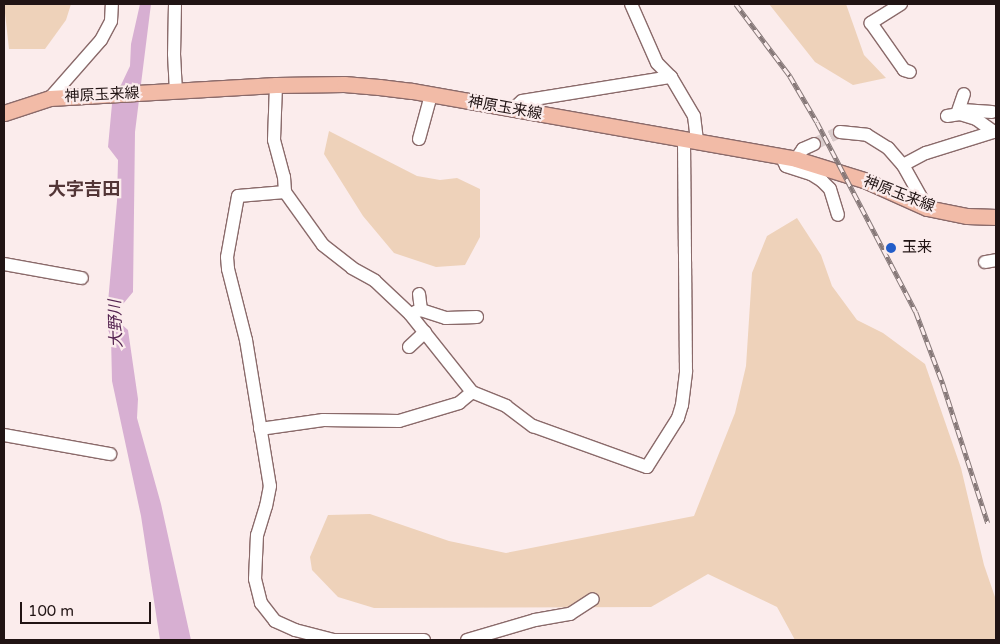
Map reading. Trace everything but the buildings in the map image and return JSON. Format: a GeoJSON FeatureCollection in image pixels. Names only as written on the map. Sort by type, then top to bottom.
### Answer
{"type":"FeatureCollection","features":[{"type":"Feature","properties":{"kind":"main road","name":"神原玉来線"},"geometry":{"type":"LineString","coordinates":[[4,113],[50,98],[276,85],[344,84],[431,95],[789,158],[864,180],[927,208],[967,216],[996,217]]}},
{"type":"Feature","properties":{"kind":"street"},"geometry":{"type":"LineString","coordinates":[[50,98],[101,40],[111,21],[112,4]]}},
{"type":"Feature","properties":{"kind":"street"},"geometry":{"type":"LineString","coordinates":[[168,92],[174,54],[176,4]]}},
{"type":"Feature","properties":{"kind":"street"},"geometry":{"type":"LineString","coordinates":[[419,294],[416,312],[425,332],[472,392],[506,406],[533,426],[647,466],[678,418],[682,405],[686,371],[691,141],[694,116],[671,77],[657,62],[631,4]]}},
{"type":"Feature","properties":{"kind":"street"},"geometry":{"type":"LineString","coordinates":[[901,4],[871,23],[904,70],[910,72]]}},
{"type":"Feature","properties":{"kind":"street"},"geometry":{"type":"LineString","coordinates":[[512,110],[522,101],[671,77]]}},
{"type":"Feature","properties":{"kind":"street"},"geometry":{"type":"LineString","coordinates":[[276,85],[274,140],[284,176],[285,192],[323,245],[352,268],[375,281],[416,312],[446,318],[477,316]]}},
{"type":"Feature","properties":{"kind":"street"},"geometry":{"type":"LineString","coordinates":[[954,113],[964,94]]}},
{"type":"Feature","properties":{"kind":"street"},"geometry":{"type":"LineString","coordinates":[[419,139],[431,95]]}},
{"type":"Feature","properties":{"kind":"street"},"geometry":{"type":"LineString","coordinates":[[954,113],[992,112]]}},
{"type":"Feature","properties":{"kind":"street"},"geometry":{"type":"LineString","coordinates":[[954,113],[976,119],[995,132]]}},
{"type":"Feature","properties":{"kind":"street"},"geometry":{"type":"LineString","coordinates":[[840,132],[867,135],[878,140],[903,165],[927,208]]}},
{"type":"Feature","properties":{"kind":"street"},"geometry":{"type":"LineString","coordinates":[[903,165],[926,153],[995,132]]}},
{"type":"Feature","properties":{"kind":"street"},"geometry":{"type":"LineString","coordinates":[[814,144],[789,158],[786,166],[811,174],[822,181],[830,189],[838,215]]}},
{"type":"Feature","properties":{"kind":"street"},"geometry":{"type":"LineString","coordinates":[[285,192],[238,196],[227,256],[228,269],[246,340],[270,486],[257,535],[255,579],[261,603],[275,621],[295,630],[334,640],[424,640]]}},
{"type":"Feature","properties":{"kind":"street"},"geometry":{"type":"LineString","coordinates":[[4,264],[82,278]]}},
{"type":"Feature","properties":{"kind":"street"},"geometry":{"type":"LineString","coordinates":[[409,347],[425,332]]}},
{"type":"Feature","properties":{"kind":"street"},"geometry":{"type":"LineString","coordinates":[[260,429],[323,420],[399,421],[459,402],[472,392]]}},
{"type":"Feature","properties":{"kind":"street"},"geometry":{"type":"LineString","coordinates":[[4,435],[110,454]]}},
{"type":"Feature","properties":{"kind":"street"},"geometry":{"type":"LineString","coordinates":[[467,640],[535,620],[570,614],[593,599]]}},
{"type":"Feature","properties":{"kind":"shaded area"},"geometry":{"type":"Polygon","coordinates":[[[4,4],[71,4],[66,20],[45,49],[9,49],[4,4]]]}},
{"type":"Feature","properties":{"kind":"shaded area"},"geometry":{"type":"Polygon","coordinates":[[[769,4],[846,4],[864,55],[886,78],[853,85],[815,62],[769,4]]]}},
{"type":"Feature","properties":{"kind":"shaded area"},"geometry":{"type":"Polygon","coordinates":[[[329,131],[417,176],[440,180],[457,178],[480,189],[480,237],[465,265],[436,267],[394,253],[363,216],[324,154],[329,131]]]}},
{"type":"Feature","properties":{"kind":"shaded area"},"geometry":{"type":"Polygon","coordinates":[[[797,218],[821,255],[832,286],[857,320],[883,333],[925,364],[961,468],[984,565],[996,600],[996,640],[795,640],[777,607],[708,574],[651,607],[374,608],[338,597],[312,570],[310,557],[328,515],[370,514],[449,541],[506,553],[694,516],[735,413],[746,366],[752,273],[767,236],[797,218]]]}},
{"type":"Feature","properties":{"kind":"water","name":"大野川"},"geometry":{"type":"Polygon","coordinates":[[[140,4],[151,4],[135,132],[133,292],[118,310],[120,323],[128,330],[138,399],[137,418],[161,504],[191,640],[160,640],[141,516],[112,381],[111,337],[106,325],[117,201],[118,160],[108,147],[112,104],[130,66],[131,44],[140,4]]]}},
{"type":"Feature","properties":{"kind":"tunnel"},"geometry":{"type":"LineString","coordinates":[[814,144],[840,132]]}},
{"type":"Feature","properties":{"kind":"railway"},"geometry":{"type":"LineString","coordinates":[[736,4],[790,76],[817,122],[916,312],[943,384],[988,523]]}},
{"type":"Feature","properties":{"kind":"place","name":"玉来"},"geometry":{"type":"Point","coordinates":[891,248]}},
{"type":"Feature","properties":{"kind":"district","name":"大字吉田"},"geometry":{"type":"Point","coordinates":[84,189]}}]}
